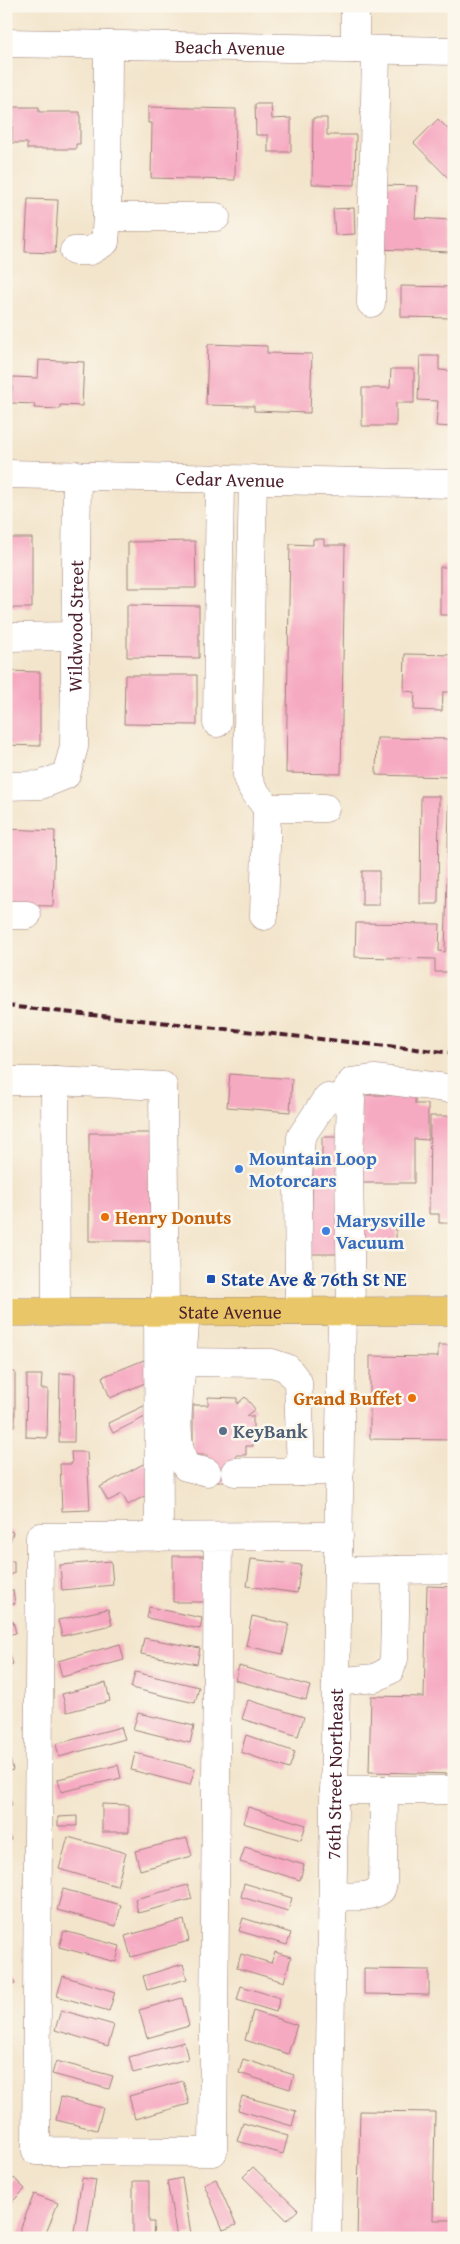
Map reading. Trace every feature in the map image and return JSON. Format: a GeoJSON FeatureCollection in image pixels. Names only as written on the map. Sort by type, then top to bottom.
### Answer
{"type":"FeatureCollection","features":[{"type":"Feature","properties":{"kind":"main road","name":"State Avenue"},"geometry":{"type":"LineString","coordinates":[[6,1312],[454,1311]]}},
{"type":"Feature","properties":{"kind":"street"},"geometry":{"type":"LineString","coordinates":[[355,6],[365,49],[371,303]]}},
{"type":"Feature","properties":{"kind":"street","name":"Beach Avenue"},"geometry":{"type":"LineString","coordinates":[[6,43],[365,49],[449,56]]}},
{"type":"Feature","properties":{"kind":"street"},"geometry":{"type":"LineString","coordinates":[[74,251],[90,251],[105,242],[107,217],[108,45]]}},
{"type":"Feature","properties":{"kind":"street"},"geometry":{"type":"LineString","coordinates":[[107,217],[216,217]]}},
{"type":"Feature","properties":{"kind":"street","name":"Cedar Avenue"},"geometry":{"type":"LineString","coordinates":[[6,474],[454,484]]}},
{"type":"Feature","properties":{"kind":"street","name":"Wildwood Street"},"geometry":{"type":"LineString","coordinates":[[6,786],[41,785],[66,775],[74,747],[77,475]]}},
{"type":"Feature","properties":{"kind":"street"},"geometry":{"type":"LineString","coordinates":[[217,724],[220,478]]}},
{"type":"Feature","properties":{"kind":"street"},"geometry":{"type":"LineString","coordinates":[[253,479],[247,775],[252,788],[266,808],[264,916]]}},
{"type":"Feature","properties":{"kind":"street"},"geometry":{"type":"LineString","coordinates":[[6,637],[75,636]]}},
{"type":"Feature","properties":{"kind":"street"},"geometry":{"type":"LineString","coordinates":[[266,808],[325,808]]}},
{"type":"Feature","properties":{"kind":"street"},"geometry":{"type":"LineString","coordinates":[[299,1311],[298,1177],[300,1138],[327,1098],[341,1100],[352,1082],[375,1079],[454,1089]]}},
{"type":"Feature","properties":{"kind":"street"},"geometry":{"type":"LineString","coordinates":[[6,1081],[55,1081],[164,1086],[169,1312],[159,1538]]}},
{"type":"Feature","properties":{"kind":"street"},"geometry":{"type":"LineString","coordinates":[[55,1081],[56,1312]]}},
{"type":"Feature","properties":{"kind":"street","name":"76th Street Northeast"},"geometry":{"type":"LineString","coordinates":[[327,2238],[338,1536],[351,1100],[341,1100]]}},
{"type":"Feature","properties":{"kind":"street"},"geometry":{"type":"LineString","coordinates":[[169,1312],[182,1362],[179,1407],[179,1447],[181,1457],[186,1467],[207,1472]]}},
{"type":"Feature","properties":{"kind":"street"},"geometry":{"type":"LineString","coordinates":[[182,1362],[272,1363],[287,1368],[298,1382],[301,1472]]}},
{"type":"Feature","properties":{"kind":"street"},"geometry":{"type":"LineString","coordinates":[[236,1472],[340,1470]]}},
{"type":"Feature","properties":{"kind":"street"},"geometry":{"type":"LineString","coordinates":[[218,1538],[213,2152],[36,2151],[40,1537],[218,1538],[338,1536]]}},
{"type":"Feature","properties":{"kind":"street"},"geometry":{"type":"LineString","coordinates":[[338,1570],[454,1569]]}},
{"type":"Feature","properties":{"kind":"street"},"geometry":{"type":"LineString","coordinates":[[336,1682],[375,1678],[390,1670],[394,1660],[396,1570]]}},
{"type":"Feature","properties":{"kind":"street"},"geometry":{"type":"LineString","coordinates":[[334,1790],[454,1790]]}},
{"type":"Feature","properties":{"kind":"street"},"geometry":{"type":"LineString","coordinates":[[333,1896],[363,1896],[381,1890],[383,1883],[384,1790]]}},
{"type":"Feature","properties":{"kind":"building"},"geometry":{"type":"Polygon","coordinates":[[[255,104],[271,104],[272,119],[291,118],[291,152],[268,152],[268,135],[256,135],[255,104]]]}},
{"type":"Feature","properties":{"kind":"building"},"geometry":{"type":"Polygon","coordinates":[[[13,107],[39,107],[39,112],[80,112],[80,144],[76,144],[76,149],[27,149],[27,143],[12,143],[13,107]]]}},
{"type":"Feature","properties":{"kind":"building"},"geometry":{"type":"Polygon","coordinates":[[[148,107],[236,109],[235,180],[151,178],[152,123],[148,123],[148,107]]]}},
{"type":"Feature","properties":{"kind":"building"},"geometry":{"type":"Polygon","coordinates":[[[313,118],[327,118],[327,135],[356,135],[355,185],[312,184],[313,118]]]}},
{"type":"Feature","properties":{"kind":"building"},"geometry":{"type":"Polygon","coordinates":[[[438,119],[454,135],[454,184],[414,143],[438,119]]]}},
{"type":"Feature","properties":{"kind":"building"},"geometry":{"type":"Polygon","coordinates":[[[381,185],[417,186],[415,218],[451,220],[450,252],[379,249],[381,185]]]}},
{"type":"Feature","properties":{"kind":"building"},"geometry":{"type":"Polygon","coordinates":[[[28,199],[58,200],[55,253],[25,252],[28,199]]]}},
{"type":"Feature","properties":{"kind":"building"},"geometry":{"type":"Polygon","coordinates":[[[354,208],[355,234],[335,235],[333,209],[354,208]]]}},
{"type":"Feature","properties":{"kind":"building"},"geometry":{"type":"Polygon","coordinates":[[[401,286],[454,287],[454,318],[401,317],[401,286]]]}},
{"type":"Feature","properties":{"kind":"building"},"geometry":{"type":"Polygon","coordinates":[[[208,344],[267,346],[267,353],[312,354],[310,413],[254,411],[254,406],[206,405],[208,344]]]}},
{"type":"Feature","properties":{"kind":"building"},"geometry":{"type":"Polygon","coordinates":[[[420,356],[439,356],[439,370],[454,371],[454,427],[436,426],[438,401],[418,400],[420,356]]]}},
{"type":"Feature","properties":{"kind":"building"},"geometry":{"type":"Polygon","coordinates":[[[39,360],[84,362],[82,406],[60,405],[60,409],[34,408],[35,404],[11,403],[13,377],[38,378],[39,360]]]}},
{"type":"Feature","properties":{"kind":"building"},"geometry":{"type":"Polygon","coordinates":[[[391,369],[414,369],[414,403],[396,403],[396,426],[362,426],[362,388],[390,388],[391,369]]]}},
{"type":"Feature","properties":{"kind":"building"},"geometry":{"type":"Polygon","coordinates":[[[6,538],[32,538],[32,608],[6,608],[6,538]]]}},
{"type":"Feature","properties":{"kind":"building"},"geometry":{"type":"Polygon","coordinates":[[[313,539],[324,539],[324,545],[345,545],[341,774],[286,773],[290,544],[313,545],[313,539]]]}},
{"type":"Feature","properties":{"kind":"building"},"geometry":{"type":"Polygon","coordinates":[[[195,541],[196,588],[128,588],[128,542],[195,541]]]}},
{"type":"Feature","properties":{"kind":"building"},"geometry":{"type":"Polygon","coordinates":[[[440,567],[454,567],[454,615],[440,615],[440,567]]]}},
{"type":"Feature","properties":{"kind":"building"},"geometry":{"type":"Polygon","coordinates":[[[127,605],[199,606],[199,658],[127,657],[127,605]]]}},
{"type":"Feature","properties":{"kind":"building"},"geometry":{"type":"Polygon","coordinates":[[[405,654],[454,655],[454,692],[443,692],[442,711],[414,710],[415,692],[404,691],[405,654]]]}},
{"type":"Feature","properties":{"kind":"building"},"geometry":{"type":"Polygon","coordinates":[[[6,671],[40,672],[40,746],[6,745],[6,671]]]}},
{"type":"Feature","properties":{"kind":"building"},"geometry":{"type":"Polygon","coordinates":[[[125,675],[197,675],[197,725],[124,724],[125,675]]]}},
{"type":"Feature","properties":{"kind":"building"},"geometry":{"type":"Polygon","coordinates":[[[377,738],[454,739],[454,972],[435,972],[435,959],[355,957],[356,923],[440,924],[439,951],[445,952],[450,777],[376,775],[377,738]]]}},
{"type":"Feature","properties":{"kind":"building"},"geometry":{"type":"Polygon","coordinates":[[[421,796],[439,796],[438,904],[420,904],[421,796]]]}},
{"type":"Feature","properties":{"kind":"building"},"geometry":{"type":"Polygon","coordinates":[[[6,829],[55,831],[53,906],[6,905],[6,829]]]}},
{"type":"Feature","properties":{"kind":"building"},"geometry":{"type":"Polygon","coordinates":[[[362,871],[379,871],[379,905],[362,905],[362,871]]]}},
{"type":"Feature","properties":{"kind":"building"},"geometry":{"type":"Polygon","coordinates":[[[230,1074],[292,1079],[290,1112],[227,1107],[230,1074]]]}},
{"type":"Feature","properties":{"kind":"building"},"geometry":{"type":"Polygon","coordinates":[[[360,1095],[415,1095],[415,1104],[428,1104],[428,1140],[414,1139],[414,1183],[360,1183],[360,1095]]]}},
{"type":"Feature","properties":{"kind":"building"},"geometry":{"type":"Polygon","coordinates":[[[430,1116],[454,1116],[454,1223],[439,1223],[439,1214],[429,1214],[430,1116]]]}},
{"type":"Feature","properties":{"kind":"building"},"geometry":{"type":"Polygon","coordinates":[[[89,1133],[157,1133],[157,1241],[89,1241],[89,1133]]]}},
{"type":"Feature","properties":{"kind":"building"},"geometry":{"type":"Polygon","coordinates":[[[322,1137],[342,1137],[341,1254],[311,1254],[313,1165],[322,1165],[322,1137]]]}},
{"type":"Feature","properties":{"kind":"building"},"geometry":{"type":"Polygon","coordinates":[[[361,1221],[396,1221],[396,1248],[361,1248],[361,1221]]]}},
{"type":"Feature","properties":{"kind":"building","name":"Grand Buffet"},"geometry":{"type":"Polygon","coordinates":[[[438,1345],[454,1345],[454,1440],[370,1439],[370,1356],[438,1357],[438,1345]]]}},
{"type":"Feature","properties":{"kind":"building"},"geometry":{"type":"Polygon","coordinates":[[[144,1360],[152,1380],[110,1398],[102,1377],[144,1360]]]}},
{"type":"Feature","properties":{"kind":"building"},"geometry":{"type":"Polygon","coordinates":[[[6,1372],[15,1372],[15,1426],[6,1426],[6,1372]]]}},
{"type":"Feature","properties":{"kind":"building"},"geometry":{"type":"Polygon","coordinates":[[[60,1373],[75,1374],[74,1442],[59,1442],[60,1373]]]}},
{"type":"Feature","properties":{"kind":"building"},"geometry":{"type":"Polygon","coordinates":[[[27,1375],[42,1375],[41,1389],[48,1389],[47,1438],[26,1437],[27,1375]]]}},
{"type":"Feature","properties":{"kind":"building","name":"KeyBank"},"geometry":{"type":"Polygon","coordinates":[[[208,1397],[237,1398],[237,1404],[245,1397],[255,1409],[246,1416],[253,1416],[253,1446],[246,1446],[246,1455],[236,1455],[235,1482],[206,1482],[207,1455],[193,1455],[193,1405],[208,1405],[208,1397]]]}},
{"type":"Feature","properties":{"kind":"building"},"geometry":{"type":"Polygon","coordinates":[[[148,1404],[153,1413],[113,1433],[108,1423],[148,1404]]]}},
{"type":"Feature","properties":{"kind":"building"},"geometry":{"type":"Polygon","coordinates":[[[71,1452],[87,1452],[90,1510],[62,1511],[60,1464],[72,1464],[71,1452]]]}},
{"type":"Feature","properties":{"kind":"building"},"geometry":{"type":"Polygon","coordinates":[[[147,1462],[152,1492],[128,1505],[122,1494],[108,1501],[100,1487],[147,1462]]]}},
{"type":"Feature","properties":{"kind":"building"},"geometry":{"type":"Polygon","coordinates":[[[6,1530],[13,1532],[9,1546],[6,1545],[6,1530]]]}},
{"type":"Feature","properties":{"kind":"building"},"geometry":{"type":"Polygon","coordinates":[[[173,1556],[204,1556],[204,1602],[173,1602],[173,1556]]]}},
{"type":"Feature","properties":{"kind":"building"},"geometry":{"type":"Polygon","coordinates":[[[251,1559],[301,1565],[297,1593],[247,1586],[251,1559]]]}},
{"type":"Feature","properties":{"kind":"building"},"geometry":{"type":"Polygon","coordinates":[[[6,1561],[14,1561],[14,1574],[6,1574],[6,1561]]]}},
{"type":"Feature","properties":{"kind":"building"},"geometry":{"type":"Polygon","coordinates":[[[111,1561],[113,1585],[62,1590],[60,1565],[111,1561]]]}},
{"type":"Feature","properties":{"kind":"building"},"geometry":{"type":"Polygon","coordinates":[[[427,1586],[454,1587],[454,1774],[369,1772],[371,1696],[424,1697],[427,1586]]]}},
{"type":"Feature","properties":{"kind":"building"},"geometry":{"type":"Polygon","coordinates":[[[13,1590],[15,1604],[6,1605],[6,1591],[13,1590]]]}},
{"type":"Feature","properties":{"kind":"building"},"geometry":{"type":"Polygon","coordinates":[[[149,1607],[202,1618],[200,1629],[147,1618],[149,1607]]]}},
{"type":"Feature","properties":{"kind":"building"},"geometry":{"type":"Polygon","coordinates":[[[108,1609],[112,1625],[62,1636],[58,1620],[108,1609]]]}},
{"type":"Feature","properties":{"kind":"building"},"geometry":{"type":"Polygon","coordinates":[[[252,1616],[289,1624],[283,1654],[246,1646],[252,1616]]]}},
{"type":"Feature","properties":{"kind":"building"},"geometry":{"type":"Polygon","coordinates":[[[13,1621],[16,1633],[6,1635],[6,1622],[13,1621]]]}},
{"type":"Feature","properties":{"kind":"building"},"geometry":{"type":"Polygon","coordinates":[[[144,1638],[200,1648],[197,1664],[141,1654],[144,1638]]]}},
{"type":"Feature","properties":{"kind":"building"},"geometry":{"type":"Polygon","coordinates":[[[120,1644],[124,1660],[62,1677],[58,1661],[120,1644]]]}},
{"type":"Feature","properties":{"kind":"building"},"geometry":{"type":"Polygon","coordinates":[[[6,1651],[9,1651],[13,1664],[6,1666],[6,1651]]]}},
{"type":"Feature","properties":{"kind":"building"},"geometry":{"type":"Polygon","coordinates":[[[239,1666],[310,1686],[306,1700],[235,1680],[239,1666]]]}},
{"type":"Feature","properties":{"kind":"building"},"geometry":{"type":"Polygon","coordinates":[[[135,1672],[199,1687],[195,1703],[131,1688],[135,1672]]]}},
{"type":"Feature","properties":{"kind":"building"},"geometry":{"type":"Polygon","coordinates":[[[106,1683],[110,1701],[67,1712],[62,1694],[106,1683]]]}},
{"type":"Feature","properties":{"kind":"building"},"geometry":{"type":"Polygon","coordinates":[[[8,1688],[12,1702],[6,1703],[6,1689],[8,1688]]]}},
{"type":"Feature","properties":{"kind":"building"},"geometry":{"type":"Polygon","coordinates":[[[248,1700],[304,1717],[298,1736],[242,1719],[248,1700]]]}},
{"type":"Feature","properties":{"kind":"building"},"geometry":{"type":"Polygon","coordinates":[[[138,1713],[194,1726],[190,1743],[133,1729],[138,1713]]]}},
{"type":"Feature","properties":{"kind":"building"},"geometry":{"type":"Polygon","coordinates":[[[121,1727],[125,1739],[59,1757],[56,1744],[121,1727]]]}},
{"type":"Feature","properties":{"kind":"building"},"geometry":{"type":"Polygon","coordinates":[[[246,1735],[295,1752],[289,1769],[241,1752],[246,1735]]]}},
{"type":"Feature","properties":{"kind":"building"},"geometry":{"type":"Polygon","coordinates":[[[135,1753],[195,1768],[190,1785],[131,1770],[135,1753]]]}},
{"type":"Feature","properties":{"kind":"building"},"geometry":{"type":"Polygon","coordinates":[[[9,1755],[13,1770],[6,1772],[6,1756],[9,1755]]]}},
{"type":"Feature","properties":{"kind":"building"},"geometry":{"type":"Polygon","coordinates":[[[118,1765],[121,1778],[61,1792],[58,1779],[118,1765]]]}},
{"type":"Feature","properties":{"kind":"building"},"geometry":{"type":"Polygon","coordinates":[[[9,1795],[12,1805],[6,1807],[6,1796],[9,1795]]]}},
{"type":"Feature","properties":{"kind":"building"},"geometry":{"type":"Polygon","coordinates":[[[102,1804],[129,1805],[129,1832],[102,1832],[102,1804]]]}},
{"type":"Feature","properties":{"kind":"building"},"geometry":{"type":"Polygon","coordinates":[[[248,1807],[306,1825],[301,1840],[243,1823],[248,1807]]]}},
{"type":"Feature","properties":{"kind":"building"},"geometry":{"type":"Polygon","coordinates":[[[77,1816],[77,1826],[58,1826],[58,1817],[77,1816]]]}},
{"type":"Feature","properties":{"kind":"building"},"geometry":{"type":"Polygon","coordinates":[[[6,1825],[11,1840],[6,1842],[6,1825]]]}},
{"type":"Feature","properties":{"kind":"building"},"geometry":{"type":"Polygon","coordinates":[[[68,1837],[126,1853],[117,1886],[59,1869],[68,1837]]]}},
{"type":"Feature","properties":{"kind":"building"},"geometry":{"type":"Polygon","coordinates":[[[187,1838],[192,1856],[140,1870],[135,1851],[187,1838]]]}},
{"type":"Feature","properties":{"kind":"building"},"geometry":{"type":"Polygon","coordinates":[[[245,1847],[304,1865],[300,1880],[240,1862],[245,1847]]]}},
{"type":"Feature","properties":{"kind":"building"},"geometry":{"type":"Polygon","coordinates":[[[244,1883],[292,1898],[288,1911],[241,1897],[244,1883]]]}},
{"type":"Feature","properties":{"kind":"building"},"geometry":{"type":"Polygon","coordinates":[[[188,1885],[192,1899],[138,1913],[135,1899],[188,1885]]]}},
{"type":"Feature","properties":{"kind":"building"},"geometry":{"type":"Polygon","coordinates":[[[63,1889],[121,1905],[116,1926],[57,1910],[63,1889]]]}},
{"type":"Feature","properties":{"kind":"building"},"geometry":{"type":"Polygon","coordinates":[[[243,1918],[291,1933],[287,1945],[239,1931],[243,1918]]]}},
{"type":"Feature","properties":{"kind":"building"},"geometry":{"type":"Polygon","coordinates":[[[184,1920],[189,1941],[131,1957],[125,1936],[184,1920]]]}},
{"type":"Feature","properties":{"kind":"building"},"geometry":{"type":"Polygon","coordinates":[[[64,1931],[120,1946],[116,1962],[59,1947],[64,1931]]]}},
{"type":"Feature","properties":{"kind":"building"},"geometry":{"type":"Polygon","coordinates":[[[275,1952],[291,1957],[284,1982],[237,1968],[241,1954],[271,1963],[275,1952]]]}},
{"type":"Feature","properties":{"kind":"building"},"geometry":{"type":"Polygon","coordinates":[[[183,1964],[187,1979],[147,1990],[143,1976],[183,1964]]]}},
{"type":"Feature","properties":{"kind":"building"},"geometry":{"type":"Polygon","coordinates":[[[9,1966],[15,1984],[6,1987],[6,1967],[9,1966]]]}},
{"type":"Feature","properties":{"kind":"building"},"geometry":{"type":"Polygon","coordinates":[[[364,1969],[429,1970],[429,1995],[364,1994],[364,1969]]]}},
{"type":"Feature","properties":{"kind":"building"},"geometry":{"type":"Polygon","coordinates":[[[63,1976],[115,1992],[109,2011],[57,1996],[63,1976]]]}},
{"type":"Feature","properties":{"kind":"building"},"geometry":{"type":"Polygon","coordinates":[[[241,1986],[280,1998],[276,2012],[237,2000],[241,1986]]]}},
{"type":"Feature","properties":{"kind":"building"},"geometry":{"type":"Polygon","coordinates":[[[182,1998],[189,2026],[147,2038],[139,2010],[182,1998]]]}},
{"type":"Feature","properties":{"kind":"building"},"geometry":{"type":"Polygon","coordinates":[[[61,2010],[114,2025],[108,2046],[55,2030],[61,2010]]]}},
{"type":"Feature","properties":{"kind":"building"},"geometry":{"type":"Polygon","coordinates":[[[253,2011],[297,2025],[288,2054],[245,2040],[253,2011]]]}},
{"type":"Feature","properties":{"kind":"building"},"geometry":{"type":"Polygon","coordinates":[[[184,2042],[188,2059],[133,2073],[129,2057],[184,2042]]]}},
{"type":"Feature","properties":{"kind":"building"},"geometry":{"type":"Polygon","coordinates":[[[243,2059],[294,2075],[290,2089],[239,2073],[243,2059]]]}},
{"type":"Feature","properties":{"kind":"building"},"geometry":{"type":"Polygon","coordinates":[[[56,2061],[113,2076],[109,2089],[52,2074],[56,2061]]]}},
{"type":"Feature","properties":{"kind":"building"},"geometry":{"type":"Polygon","coordinates":[[[183,2081],[189,2104],[135,2119],[129,2096],[183,2081]]]}},
{"type":"Feature","properties":{"kind":"building"},"geometry":{"type":"Polygon","coordinates":[[[242,2096],[296,2111],[292,2126],[238,2110],[242,2096]]]}},
{"type":"Feature","properties":{"kind":"building"},"geometry":{"type":"Polygon","coordinates":[[[61,2097],[103,2108],[97,2130],[56,2120],[61,2097]]]}},
{"type":"Feature","properties":{"kind":"building"},"geometry":{"type":"Polygon","coordinates":[[[360,2111],[435,2112],[433,2220],[454,2220],[454,2238],[357,2238],[360,2111]]]}},
{"type":"Feature","properties":{"kind":"building"},"geometry":{"type":"Polygon","coordinates":[[[243,2123],[288,2136],[283,2154],[237,2141],[243,2123]]]}},
{"type":"Feature","properties":{"kind":"building"},"geometry":{"type":"Polygon","coordinates":[[[253,2167],[298,2210],[287,2220],[243,2177],[253,2167]]]}},
{"type":"Feature","properties":{"kind":"building"},"geometry":{"type":"Polygon","coordinates":[[[14,2178],[25,2189],[6,2208],[6,2187],[14,2178]]]}},
{"type":"Feature","properties":{"kind":"building"},"geometry":{"type":"Polygon","coordinates":[[[82,2178],[96,2180],[87,2238],[73,2238],[82,2178]]]}},
{"type":"Feature","properties":{"kind":"building"},"geometry":{"type":"Polygon","coordinates":[[[182,2178],[191,2234],[177,2237],[167,2181],[182,2178]]]}},
{"type":"Feature","properties":{"kind":"building"},"geometry":{"type":"Polygon","coordinates":[[[216,2179],[236,2225],[223,2230],[204,2184],[216,2179]]]}},
{"type":"Feature","properties":{"kind":"building"},"geometry":{"type":"Polygon","coordinates":[[[133,2181],[149,2181],[149,2222],[154,2222],[153,2238],[133,2238],[133,2181]]]}},
{"type":"Feature","properties":{"kind":"building"},"geometry":{"type":"Polygon","coordinates":[[[34,2194],[58,2203],[44,2238],[24,2238],[18,2235],[34,2194]]]}},
{"type":"Feature","properties":{"kind":"railway"},"geometry":{"type":"LineString","coordinates":[[6,1006],[454,1053]]}},
{"type":"Feature","properties":{"kind":"place","name":"Mountain Loop Motorcars"},"geometry":{"type":"Point","coordinates":[239,1169]}},
{"type":"Feature","properties":{"kind":"place","name":"Henry Donuts"},"geometry":{"type":"Point","coordinates":[105,1217]}},
{"type":"Feature","properties":{"kind":"place","name":"Marysville Vacuum"},"geometry":{"type":"Point","coordinates":[326,1231]}},
{"type":"Feature","properties":{"kind":"place","name":"State Ave & 76th St NE"},"geometry":{"type":"Point","coordinates":[211,1279]}},
{"type":"Feature","properties":{"kind":"place","name":"Grand Buffet"},"geometry":{"type":"Point","coordinates":[412,1398]}},
{"type":"Feature","properties":{"kind":"place","name":"KeyBank"},"geometry":{"type":"Point","coordinates":[223,1431]}}]}
